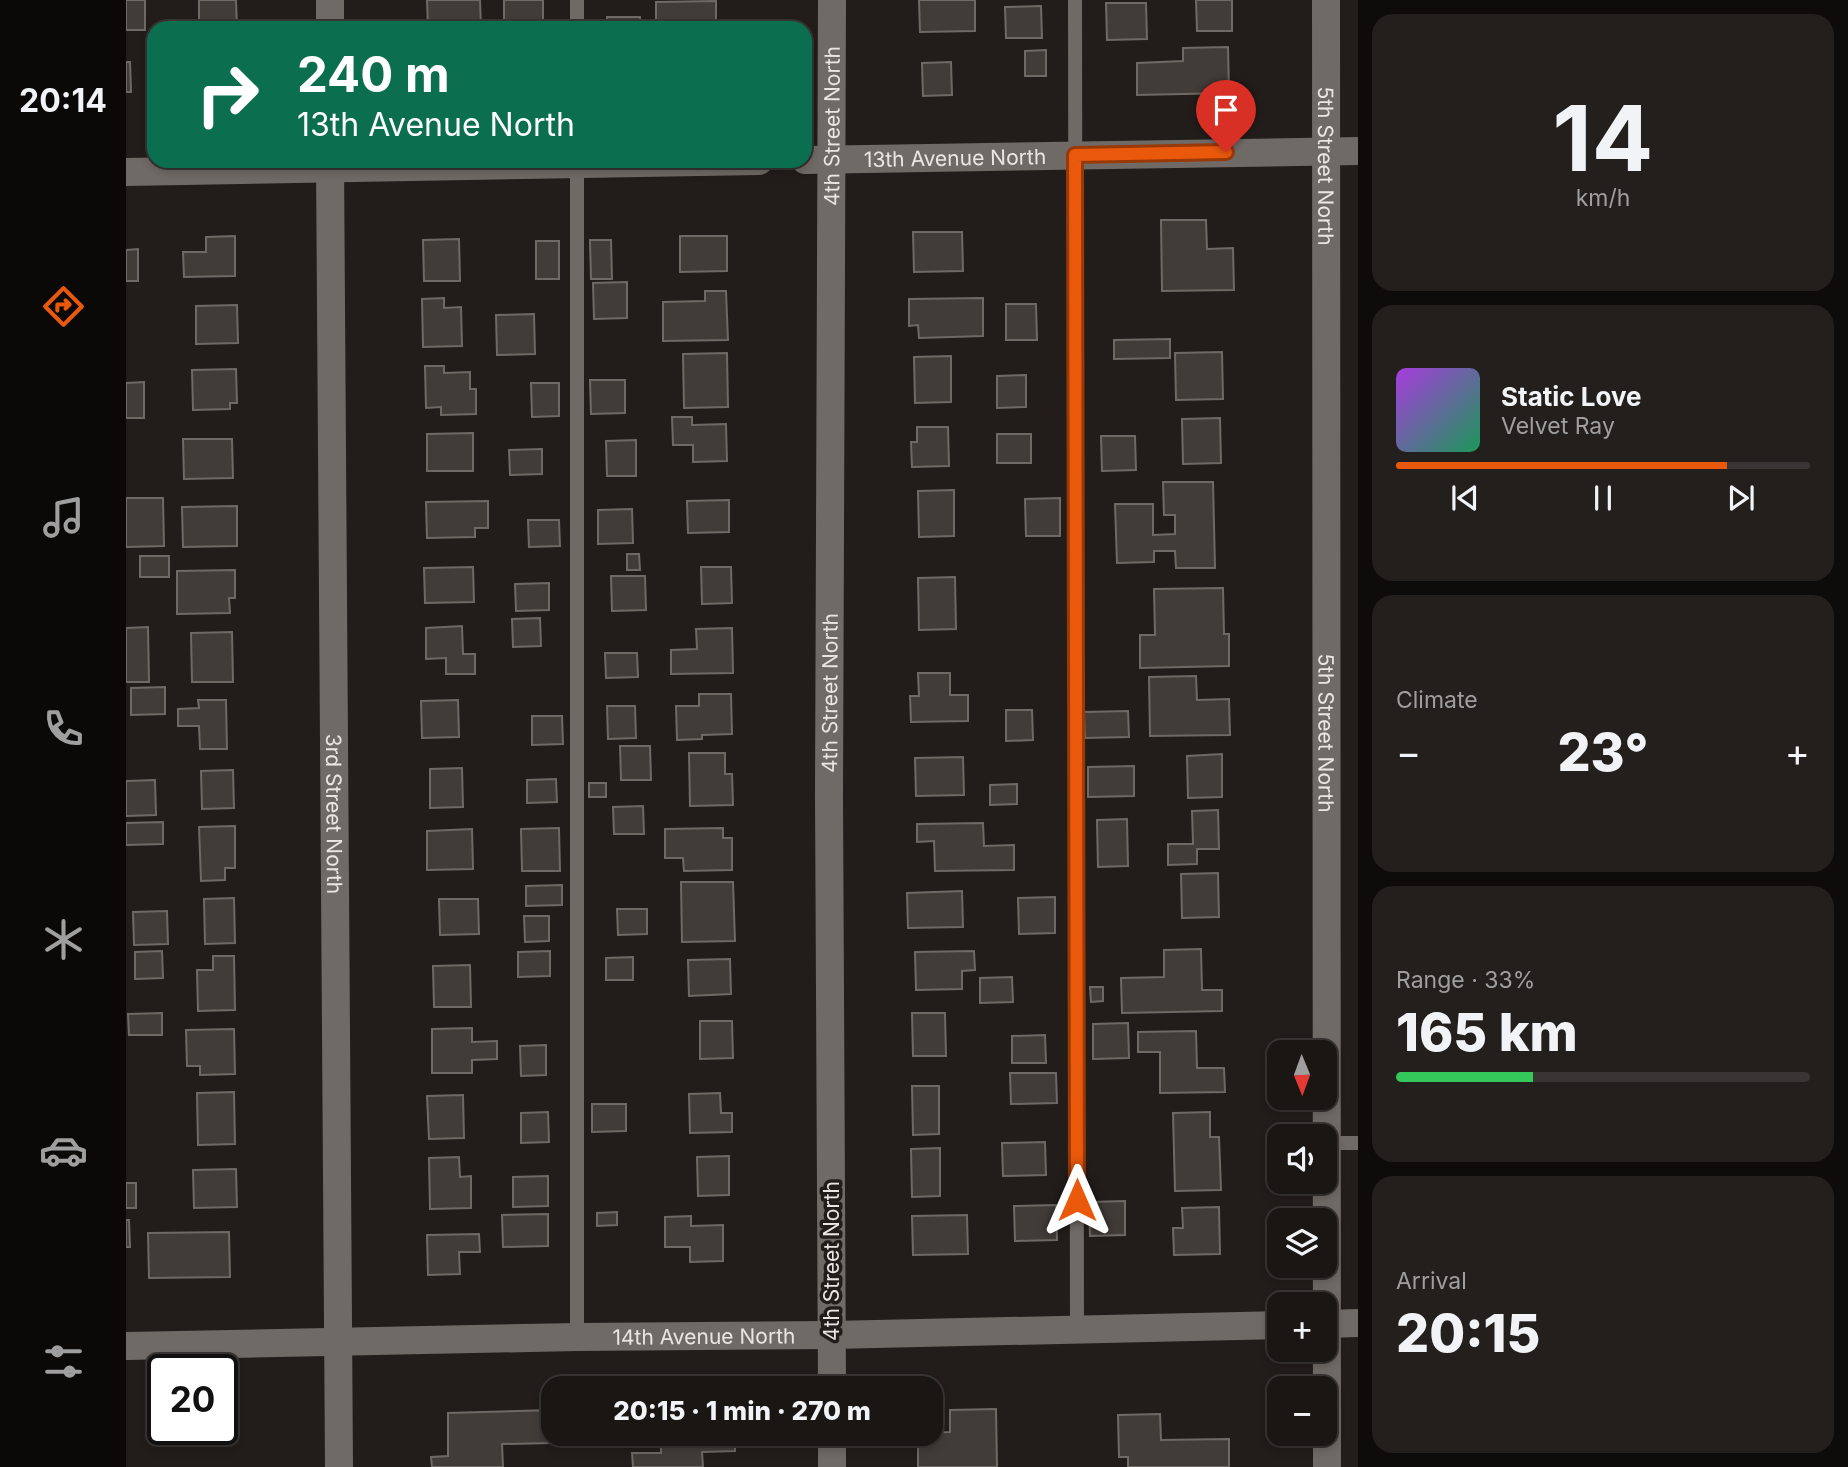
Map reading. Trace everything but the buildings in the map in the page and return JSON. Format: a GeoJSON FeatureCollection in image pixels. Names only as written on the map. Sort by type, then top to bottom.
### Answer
{"type":"FeatureCollection","features":[{"type":"Feature","properties":{"kind":"street"},"geometry":{"type":"LineString","coordinates":[[330,0],[330,21]]}},
{"type":"Feature","properties":{"kind":"street","name":"4th Street North"},"geometry":{"type":"LineString","coordinates":[[832,0],[818,160],[829,795],[832,1376]]}},
{"type":"Feature","properties":{"kind":"street","name":"5th Street North"},"geometry":{"type":"LineString","coordinates":[[1326,0],[1326,1124]]}},
{"type":"Feature","properties":{"kind":"street","name":"13th Avenue North"},"geometry":{"type":"LineString","coordinates":[[818,160],[1358,150]]}},
{"type":"Feature","properties":{"kind":"street"},"geometry":{"type":"LineString","coordinates":[[126,172],[243,168]]}},
{"type":"Feature","properties":{"kind":"street","name":"3rd Street North"},"geometry":{"type":"LineString","coordinates":[[330,168],[339,1467]]}},
{"type":"Feature","properties":{"kind":"street","name":"5th Street North"},"geometry":{"type":"LineString","coordinates":[[1326,1194],[1326,1292]]}},
{"type":"Feature","properties":{"kind":"street"},"geometry":{"type":"LineString","coordinates":[[1337,1324],[1358,1323]]}},
{"type":"Feature","properties":{"kind":"street","name":"14th Avenue North"},"geometry":{"type":"LineString","coordinates":[[126,1346],[1267,1325]]}},
{"type":"Feature","properties":{"kind":"street","name":"5th Street North"},"geometry":{"type":"LineString","coordinates":[[1326,1362],[1327,1467]]}},
{"type":"Feature","properties":{"kind":"street"},"geometry":{"type":"LineString","coordinates":[[832,1446],[832,1467]]}},
{"type":"Feature","properties":{"kind":"lane"},"geometry":{"type":"LineString","coordinates":[[577,0],[577,21]]}},
{"type":"Feature","properties":{"kind":"lane"},"geometry":{"type":"LineString","coordinates":[[1075,0],[1077,1329]]}},
{"type":"Feature","properties":{"kind":"lane"},"geometry":{"type":"LineString","coordinates":[[577,168],[577,1338]]}},
{"type":"Feature","properties":{"kind":"lane"},"geometry":{"type":"LineString","coordinates":[[1337,1143],[1358,1143]]}},
{"type":"Feature","properties":{"kind":"route"},"geometry":{"type":"LineString","coordinates":[[1077,1200],[1075,155],[1226,152]]}}]}
